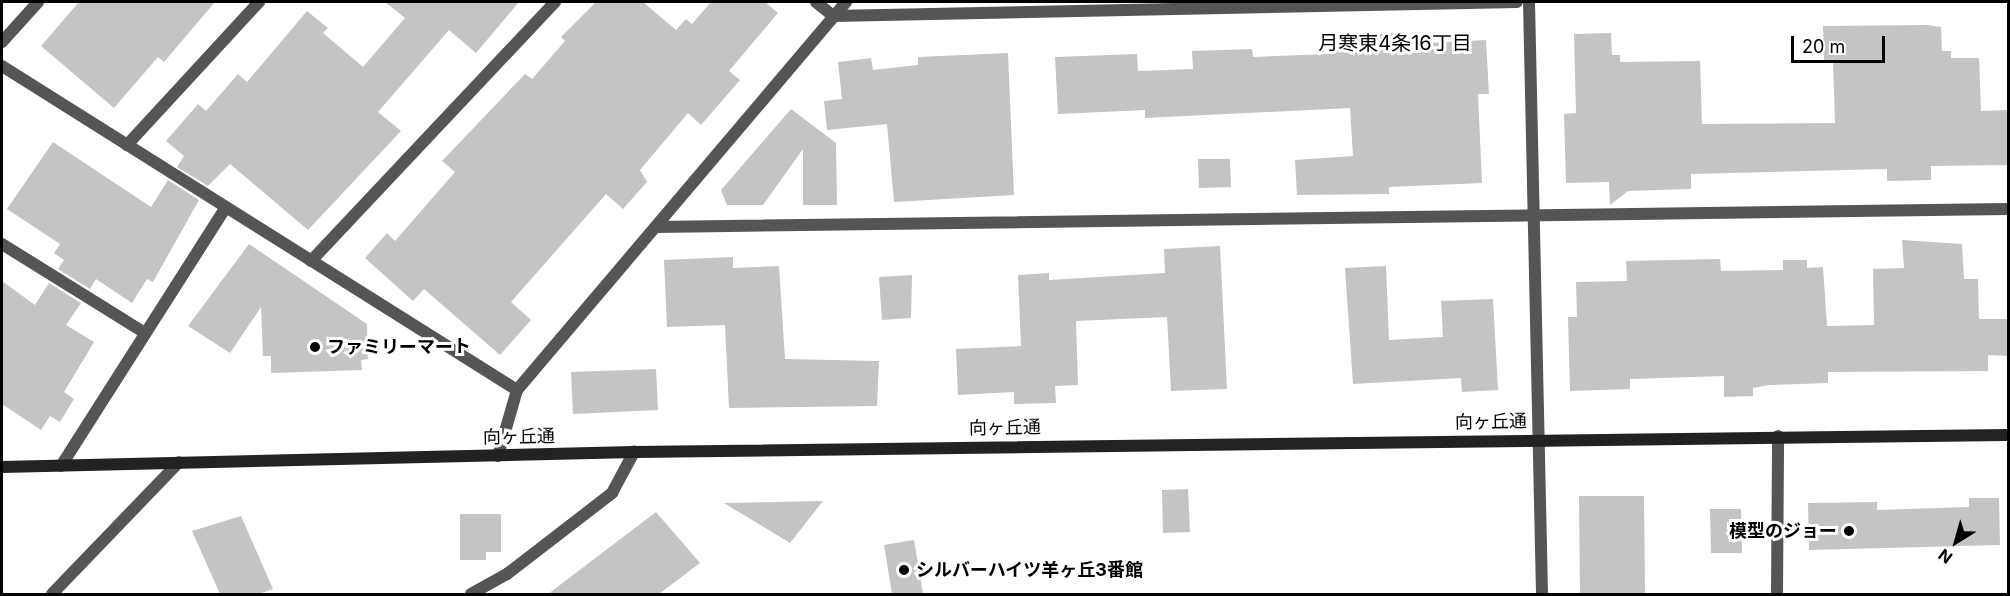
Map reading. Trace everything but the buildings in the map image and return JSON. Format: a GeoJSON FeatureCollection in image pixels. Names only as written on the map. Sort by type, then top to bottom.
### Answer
{"type":"FeatureCollection","features":[{"type":"Feature","properties":{"kind":"street"},"geometry":{"type":"LineString","coordinates":[[2,42],[38,2]]}},
{"type":"Feature","properties":{"kind":"street"},"geometry":{"type":"LineString","coordinates":[[127,145],[260,2]]}},
{"type":"Feature","properties":{"kind":"street"},"geometry":{"type":"LineString","coordinates":[[311,261],[555,2]]}},
{"type":"Feature","properties":{"kind":"street"},"geometry":{"type":"LineString","coordinates":[[816,2],[833,16],[1127,5],[1516,2]]}},
{"type":"Feature","properties":{"kind":"street"},"geometry":{"type":"LineString","coordinates":[[498,456],[517,390],[846,2]]}},
{"type":"Feature","properties":{"kind":"street"},"geometry":{"type":"LineString","coordinates":[[1529,2],[1542,594]]}},
{"type":"Feature","properties":{"kind":"street"},"geometry":{"type":"LineString","coordinates":[[2,66],[225,209],[517,390]]}},
{"type":"Feature","properties":{"kind":"street"},"geometry":{"type":"LineString","coordinates":[[61,466],[225,209]]}},
{"type":"Feature","properties":{"kind":"street"},"geometry":{"type":"LineString","coordinates":[[656,227],[2008,209]]}},
{"type":"Feature","properties":{"kind":"street"},"geometry":{"type":"LineString","coordinates":[[2,244],[146,333]]}},
{"type":"Feature","properties":{"kind":"street","name":"向ヶ丘通"},"geometry":{"type":"LineString","coordinates":[[2,467],[634,452],[1778,436],[2008,435]]}},
{"type":"Feature","properties":{"kind":"street"},"geometry":{"type":"LineString","coordinates":[[1777,594],[1778,436]]}},
{"type":"Feature","properties":{"kind":"street"},"geometry":{"type":"LineString","coordinates":[[471,594],[507,574],[612,493],[634,452]]}},
{"type":"Feature","properties":{"kind":"street"},"geometry":{"type":"LineString","coordinates":[[52,594],[179,462]]}},
{"type":"Feature","properties":{"kind":"place","name":"ファミリーマート"},"geometry":{"type":"Point","coordinates":[315,347]}},
{"type":"Feature","properties":{"kind":"place","name":"模型のジョー"},"geometry":{"type":"Point","coordinates":[1849,531]}},
{"type":"Feature","properties":{"kind":"place","name":"シルバーハイツ羊ヶ丘3番館"},"geometry":{"type":"Point","coordinates":[904,570]}},
{"type":"Feature","properties":{"kind":"district","name":"月寒東4条16丁目"},"geometry":{"type":"Point","coordinates":[1395,43]}}]}
